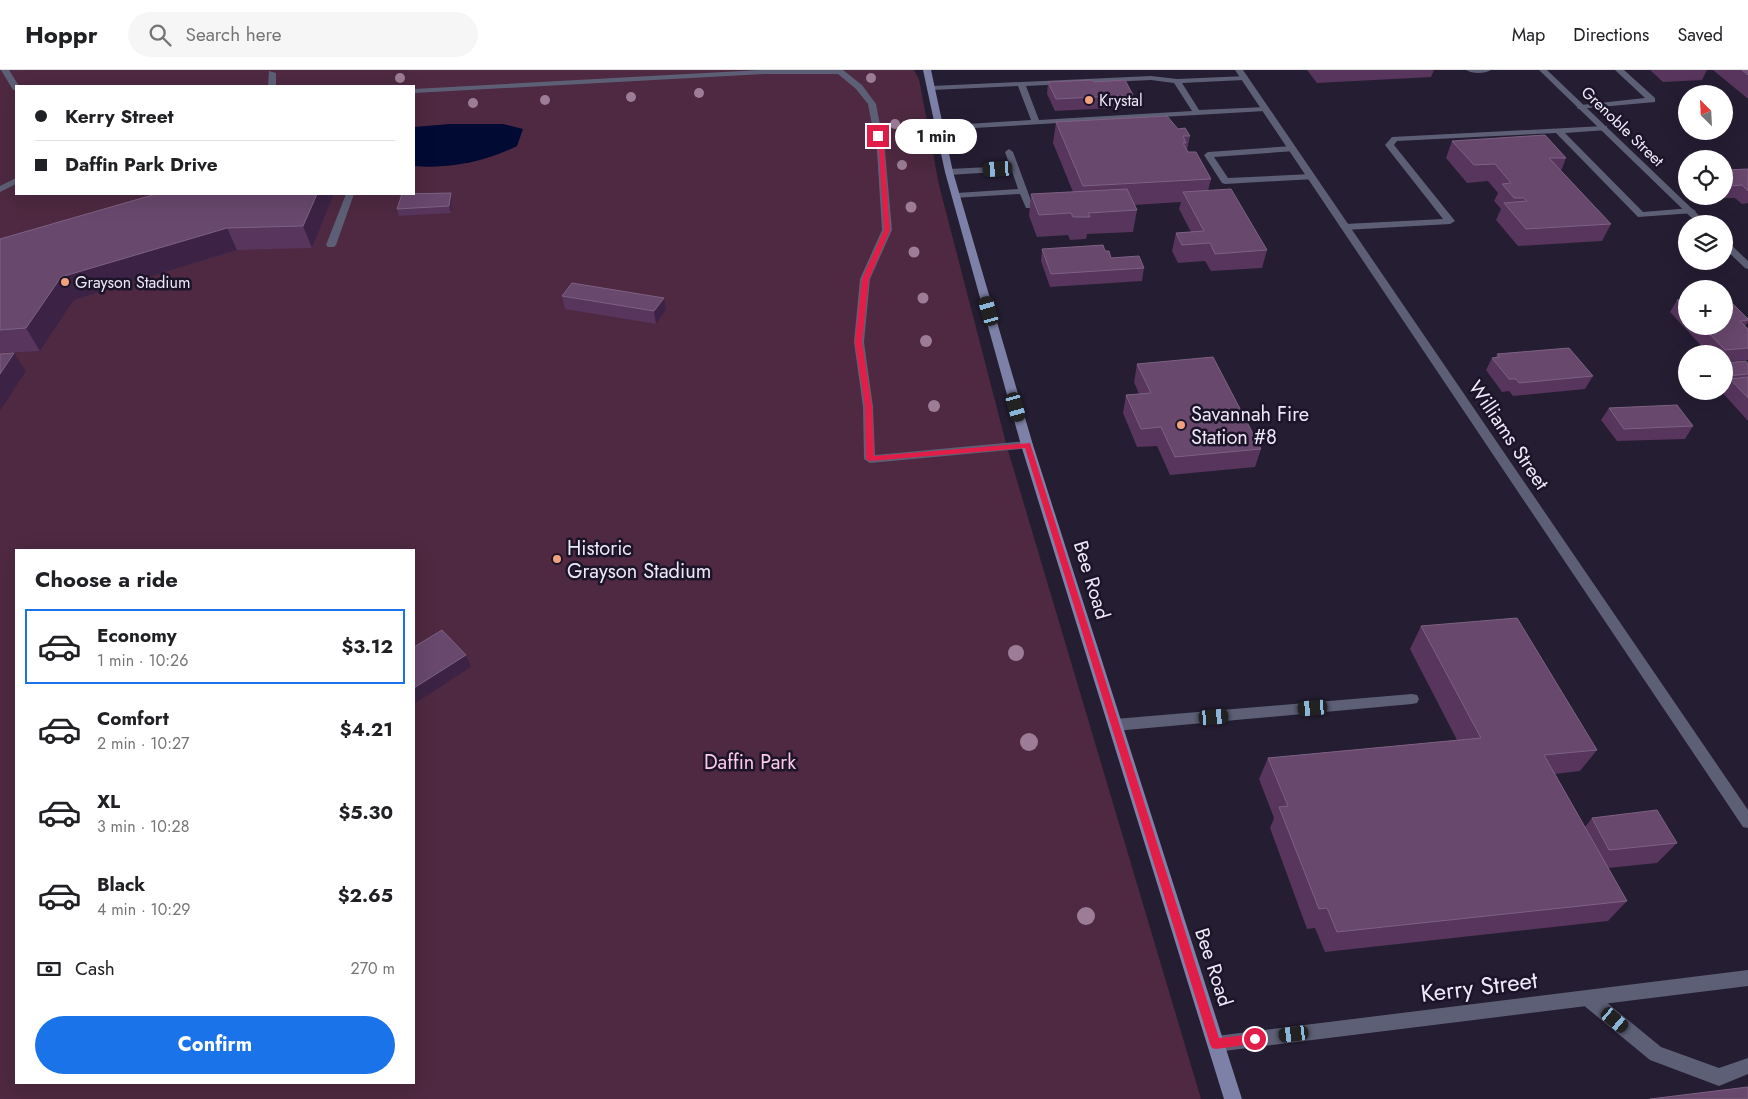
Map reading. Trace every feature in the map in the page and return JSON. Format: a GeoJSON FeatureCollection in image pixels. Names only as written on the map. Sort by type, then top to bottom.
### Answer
{"type":"FeatureCollection","features":[{"type":"Feature","properties":{"kind":"main road","name":"Bee Road"},"geometry":{"type":"LineString","coordinates":[[927,70],[949,172],[1027,445],[1233,1099]]}},
{"type":"Feature","properties":{"kind":"street"},"geometry":{"type":"LineString","coordinates":[[5,70],[15,86]]}},
{"type":"Feature","properties":{"kind":"street"},"geometry":{"type":"LineString","coordinates":[[1470,70],[1487,70]]}},
{"type":"Feature","properties":{"kind":"street","name":"Grenoble Street"},"geometry":{"type":"LineString","coordinates":[[1543,70],[1695,215]]}},
{"type":"Feature","properties":{"kind":"street"},"geometry":{"type":"LineString","coordinates":[[1581,107],[1652,100],[1619,70]]}},
{"type":"Feature","properties":{"kind":"street"},"geometry":{"type":"LineString","coordinates":[[415,91],[766,72],[838,71],[859,87],[872,104],[882,151],[887,230],[865,279],[859,342],[868,407],[870,459],[1027,445]]}},
{"type":"Feature","properties":{"kind":"street"},"geometry":{"type":"LineString","coordinates":[[272,73],[272,85]]}},
{"type":"Feature","properties":{"kind":"street"},"geometry":{"type":"LineString","coordinates":[[932,88],[1151,78],[1177,81],[1241,74]]}},
{"type":"Feature","properties":{"kind":"street","name":"Williams Street"},"geometry":{"type":"LineString","coordinates":[[1241,74],[1748,822]]}},
{"type":"Feature","properties":{"kind":"street"},"geometry":{"type":"LineString","coordinates":[[1177,81],[1197,113]]}},
{"type":"Feature","properties":{"kind":"street"},"geometry":{"type":"LineString","coordinates":[[1021,83],[1036,122]]}},
{"type":"Feature","properties":{"kind":"street"},"geometry":{"type":"LineString","coordinates":[[939,128],[1265,109]]}},
{"type":"Feature","properties":{"kind":"street"},"geometry":{"type":"LineString","coordinates":[[1345,227],[1450,221],[1389,145],[1395,139],[1604,128]]}},
{"type":"Feature","properties":{"kind":"street"},"geometry":{"type":"LineString","coordinates":[[1558,130],[1641,214],[1691,211]]}},
{"type":"Feature","properties":{"kind":"street"},"geometry":{"type":"LineString","coordinates":[[1292,149],[1208,154],[1225,181],[1311,177]]}},
{"type":"Feature","properties":{"kind":"street"},"geometry":{"type":"LineString","coordinates":[[1009,152],[1029,206]]}},
{"type":"Feature","properties":{"kind":"street"},"geometry":{"type":"LineString","coordinates":[[949,172],[1015,168]]}},
{"type":"Feature","properties":{"kind":"street"},"geometry":{"type":"LineString","coordinates":[[0,189],[15,182]]}},
{"type":"Feature","properties":{"kind":"street"},"geometry":{"type":"LineString","coordinates":[[957,196],[1024,191]]}},
{"type":"Feature","properties":{"kind":"street"},"geometry":{"type":"LineString","coordinates":[[331,245],[350,195]]}},
{"type":"Feature","properties":{"kind":"street"},"geometry":{"type":"LineString","coordinates":[[1733,252],[1748,266]]}},
{"type":"Feature","properties":{"kind":"street"},"geometry":{"type":"LineString","coordinates":[[1116,725],[1412,699]]}},
{"type":"Feature","properties":{"kind":"street","name":"Kerry Street"},"geometry":{"type":"LineString","coordinates":[[1216,1044],[1748,978]]}},
{"type":"Feature","properties":{"kind":"street"},"geometry":{"type":"LineString","coordinates":[[1588,998],[1656,1054],[1719,1076],[1748,1066]]}},
{"type":"Feature","properties":{"kind":"green space","name":"Daffin Park"},"geometry":{"type":"Polygon","coordinates":[[[0,70],[914,70],[919,79],[939,185],[1007,447],[1201,1099],[0,1099],[0,70]]]}},
{"type":"Feature","properties":{"kind":"water"},"geometry":{"type":"Polygon","coordinates":[[[450,124],[503,124],[523,129],[517,146],[505,152],[467,163],[427,167],[415,166],[415,127],[450,124]]]}},
{"type":"Feature","properties":{"kind":"building"},"geometry":{"type":"Polygon","coordinates":[[[1092,80],[1094,82],[1125,80],[1133,95],[1056,99],[1048,82],[1092,80]]]}},
{"type":"Feature","properties":{"kind":"building"},"geometry":{"type":"Polygon","coordinates":[[[1167,116],[1178,129],[1185,128],[1190,136],[1183,136],[1186,143],[1183,143],[1188,152],[1196,152],[1211,179],[1083,186],[1056,122],[1167,116]]]}},
{"type":"Feature","properties":{"kind":"building"},"geometry":{"type":"Polygon","coordinates":[[[1545,135],[1566,158],[1549,158],[1611,224],[1526,229],[1504,203],[1527,201],[1524,198],[1514,198],[1502,184],[1511,183],[1495,164],[1474,165],[1452,141],[1545,135]]]}},
{"type":"Feature","properties":{"kind":"building"},"geometry":{"type":"Polygon","coordinates":[[[1748,169],[1748,191],[1742,185],[1733,186],[1733,170],[1748,169]]]}},
{"type":"Feature","properties":{"kind":"building"},"geometry":{"type":"Polygon","coordinates":[[[1127,189],[1137,210],[1088,213],[1090,217],[1073,217],[1071,213],[1039,215],[1031,194],[1127,189]]]}},
{"type":"Feature","properties":{"kind":"building"},"geometry":{"type":"Polygon","coordinates":[[[1231,189],[1267,250],[1215,254],[1210,243],[1182,245],[1176,233],[1204,231],[1183,192],[1231,189]]]}},
{"type":"Feature","properties":{"kind":"building"},"geometry":{"type":"Polygon","coordinates":[[[451,193],[449,206],[397,209],[402,195],[451,193]]]}},
{"type":"Feature","properties":{"kind":"building"},"geometry":{"type":"Polygon","coordinates":[[[153,195],[317,195],[303,226],[227,228],[61,277],[26,328],[0,330],[0,239],[153,195]]]}},
{"type":"Feature","properties":{"kind":"building"},"geometry":{"type":"Polygon","coordinates":[[[1103,245],[1105,251],[1109,251],[1111,258],[1139,256],[1144,268],[1051,274],[1042,249],[1103,245]]]}},
{"type":"Feature","properties":{"kind":"building"},"geometry":{"type":"Polygon","coordinates":[[[572,283],[664,298],[654,311],[562,296],[572,283]]]}},
{"type":"Feature","properties":{"kind":"building"},"geometry":{"type":"Polygon","coordinates":[[[1733,304],[1748,319],[1740,321],[1748,329],[1748,348],[1733,349],[1733,345],[1720,345],[1711,335],[1733,335],[1733,304]]]}},
{"type":"Feature","properties":{"kind":"building"},"geometry":{"type":"Polygon","coordinates":[[[1569,348],[1593,376],[1519,383],[1516,379],[1509,379],[1492,358],[1500,357],[1497,354],[1569,348]]]}},
{"type":"Feature","properties":{"kind":"building"},"geometry":{"type":"Polygon","coordinates":[[[14,353],[0,374],[0,354],[14,353]]]}},
{"type":"Feature","properties":{"kind":"building","name":"Savannah Fire Station #8"},"geometry":{"type":"Polygon","coordinates":[[[1213,357],[1261,449],[1175,457],[1161,427],[1141,429],[1126,395],[1151,393],[1137,364],[1213,357]]]}},
{"type":"Feature","properties":{"kind":"building"},"geometry":{"type":"Polygon","coordinates":[[[1746,361],[1748,364],[1748,374],[1733,375],[1733,362],[1746,361]]]}},
{"type":"Feature","properties":{"kind":"building"},"geometry":{"type":"Polygon","coordinates":[[[1748,377],[1748,398],[1733,382],[1733,379],[1748,377]]]}},
{"type":"Feature","properties":{"kind":"building"},"geometry":{"type":"Polygon","coordinates":[[[1677,405],[1693,426],[1624,429],[1609,408],[1677,405]]]}},
{"type":"Feature","properties":{"kind":"building"},"geometry":{"type":"Polygon","coordinates":[[[1517,618],[1597,750],[1544,755],[1627,901],[1337,932],[1327,908],[1319,909],[1279,807],[1288,806],[1268,758],[1481,738],[1421,626],[1517,618]]]}},
{"type":"Feature","properties":{"kind":"building"},"geometry":{"type":"Polygon","coordinates":[[[442,630],[466,655],[415,687],[415,646],[442,630]]]}},
{"type":"Feature","properties":{"kind":"building"},"geometry":{"type":"Polygon","coordinates":[[[1657,810],[1677,843],[1609,850],[1592,818],[1657,810]]]}},
{"type":"Feature","properties":{"kind":"building"},"geometry":{"type":"Polygon","coordinates":[[[1748,1087],[1748,1099],[1650,1099],[1748,1087]]]}},
{"type":"Feature","properties":{"kind":"place","name":"Krystal"},"geometry":{"type":"Point","coordinates":[1089,100]}},
{"type":"Feature","properties":{"kind":"place","name":"Grayson Stadium"},"geometry":{"type":"Point","coordinates":[65,282]}},
{"type":"Feature","properties":{"kind":"place","name":"Savannah Fire Station #8"},"geometry":{"type":"Point","coordinates":[1181,425]}},
{"type":"Feature","properties":{"kind":"place","name":"Historic Grayson Stadium"},"geometry":{"type":"Point","coordinates":[557,559]}},
{"type":"Feature","properties":{"kind":"route"},"geometry":{"type":"LineString","coordinates":[[878,136],[882,151],[887,230],[865,279],[859,342],[868,407],[870,459],[1027,445],[1216,1044],[1255,1039]]}}]}
